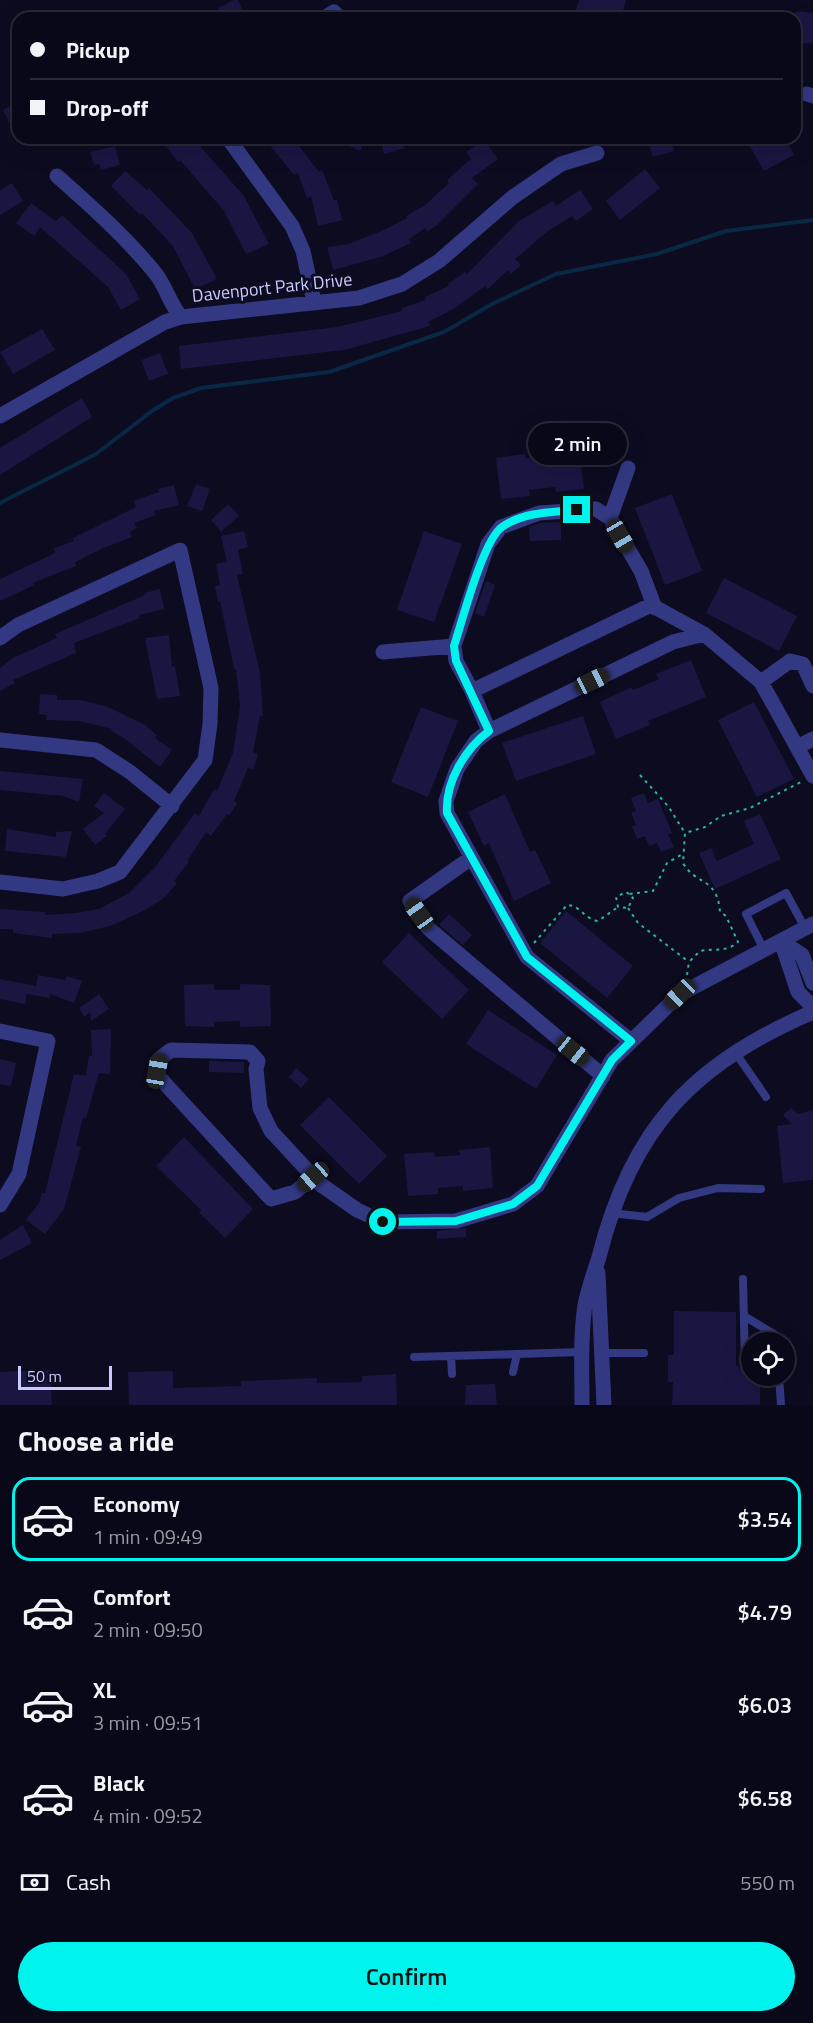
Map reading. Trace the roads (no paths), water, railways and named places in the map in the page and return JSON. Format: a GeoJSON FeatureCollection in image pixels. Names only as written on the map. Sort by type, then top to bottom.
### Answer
{"type":"FeatureCollection","features":[{"type":"Feature","properties":{"kind":"street"},"geometry":{"type":"LineString","coordinates":[[232,144],[292,226],[303,251],[314,302]]}},
{"type":"Feature","properties":{"kind":"street","name":"Davenport Park Drive"},"geometry":{"type":"LineString","coordinates":[[1,412],[165,322],[181,317],[359,298],[402,284],[439,261],[522,190],[561,164],[597,153]]}},
{"type":"Feature","properties":{"kind":"street"},"geometry":{"type":"LineString","coordinates":[[57,177],[101,215],[157,276],[172,308],[181,317]]}},
{"type":"Feature","properties":{"kind":"street"},"geometry":{"type":"LineString","coordinates":[[610,518],[628,468]]}},
{"type":"Feature","properties":{"kind":"street"},"geometry":{"type":"LineString","coordinates":[[489,731],[456,661],[454,646],[488,544],[501,527],[539,513],[596,509],[610,518],[641,572],[655,608]]}},
{"type":"Feature","properties":{"kind":"street"},"geometry":{"type":"LineString","coordinates":[[0,638],[18,625],[180,550],[212,688],[205,760],[120,872],[98,881],[63,889],[0,882]]}},
{"type":"Feature","properties":{"kind":"street"},"geometry":{"type":"LineString","coordinates":[[472,691],[651,606],[704,634],[761,682],[813,776]]}},
{"type":"Feature","properties":{"kind":"street"},"geometry":{"type":"LineString","coordinates":[[631,1041],[525,954],[447,813],[446,801],[457,769],[476,741],[489,731],[673,642],[704,634]]}},
{"type":"Feature","properties":{"kind":"street"},"geometry":{"type":"LineString","coordinates":[[383,652],[454,646]]}},
{"type":"Feature","properties":{"kind":"street"},"geometry":{"type":"LineString","coordinates":[[761,682],[790,661],[803,664],[813,686]]}},
{"type":"Feature","properties":{"kind":"street"},"geometry":{"type":"LineString","coordinates":[[797,747],[813,739]]}},
{"type":"Feature","properties":{"kind":"street"},"geometry":{"type":"LineString","coordinates":[[0,740],[96,750],[130,771],[172,806]]}},
{"type":"Feature","properties":{"kind":"street"},"geometry":{"type":"LineString","coordinates":[[471,858],[410,901],[428,928],[603,1076]]}},
{"type":"Feature","properties":{"kind":"street"},"geometry":{"type":"LineString","coordinates":[[313,1177],[295,1192],[271,1199],[158,1076],[159,1059],[171,1050],[250,1052],[258,1061],[256,1069],[260,1108],[271,1131],[313,1177],[357,1210],[383,1222],[456,1221],[513,1204],[537,1186],[612,1060],[680,994],[809,926]]}},
{"type":"Feature","properties":{"kind":"street"},"geometry":{"type":"LineString","coordinates":[[781,941],[802,955],[813,982]]}},
{"type":"Feature","properties":{"kind":"street"},"geometry":{"type":"LineString","coordinates":[[781,941],[798,992],[813,1007]]}},
{"type":"Feature","properties":{"kind":"street"},"geometry":{"type":"LineString","coordinates":[[582,1405],[585,1304],[610,1213],[622,1182],[658,1122],[706,1072],[734,1051],[775,1028],[813,1012]]}},
{"type":"Feature","properties":{"kind":"street"},"geometry":{"type":"LineString","coordinates":[[0,1031],[48,1041],[19,1174],[0,1205]]}},
{"type":"Feature","properties":{"kind":"street"},"geometry":{"type":"LineString","coordinates":[[597,1262],[604,1405]]}},
{"type":"Feature","properties":{"kind":"lane"},"geometry":{"type":"LineString","coordinates":[[764,950],[746,914],[786,894],[809,926]]}},
{"type":"Feature","properties":{"kind":"lane"},"geometry":{"type":"LineString","coordinates":[[734,1051],[766,1096]]}},
{"type":"Feature","properties":{"kind":"lane"},"geometry":{"type":"LineString","coordinates":[[610,1213],[646,1217],[679,1198],[718,1188],[761,1189]]}},
{"type":"Feature","properties":{"kind":"lane"},"geometry":{"type":"LineString","coordinates":[[743,1279],[744,1332]]}},
{"type":"Feature","properties":{"kind":"lane"},"geometry":{"type":"LineString","coordinates":[[744,1316],[771,1332]]}},
{"type":"Feature","properties":{"kind":"lane"},"geometry":{"type":"LineString","coordinates":[[414,1357],[582,1352]]}},
{"type":"Feature","properties":{"kind":"lane"},"geometry":{"type":"LineString","coordinates":[[603,1353],[644,1353]]}},
{"type":"Feature","properties":{"kind":"lane"},"geometry":{"type":"LineString","coordinates":[[513,1372],[517,1354]]}},
{"type":"Feature","properties":{"kind":"lane"},"geometry":{"type":"LineString","coordinates":[[451,1356],[452,1374]]}},
{"type":"Feature","properties":{"kind":"lane"},"geometry":{"type":"LineString","coordinates":[[780,1386],[781,1405]]}},
{"type":"Feature","properties":{"kind":"waterway"},"geometry":{"type":"LineString","coordinates":[[0,503],[96,454],[152,411],[173,398],[201,388],[329,372],[444,332],[492,304],[556,274],[657,254],[726,231],[813,220]]}}]}
